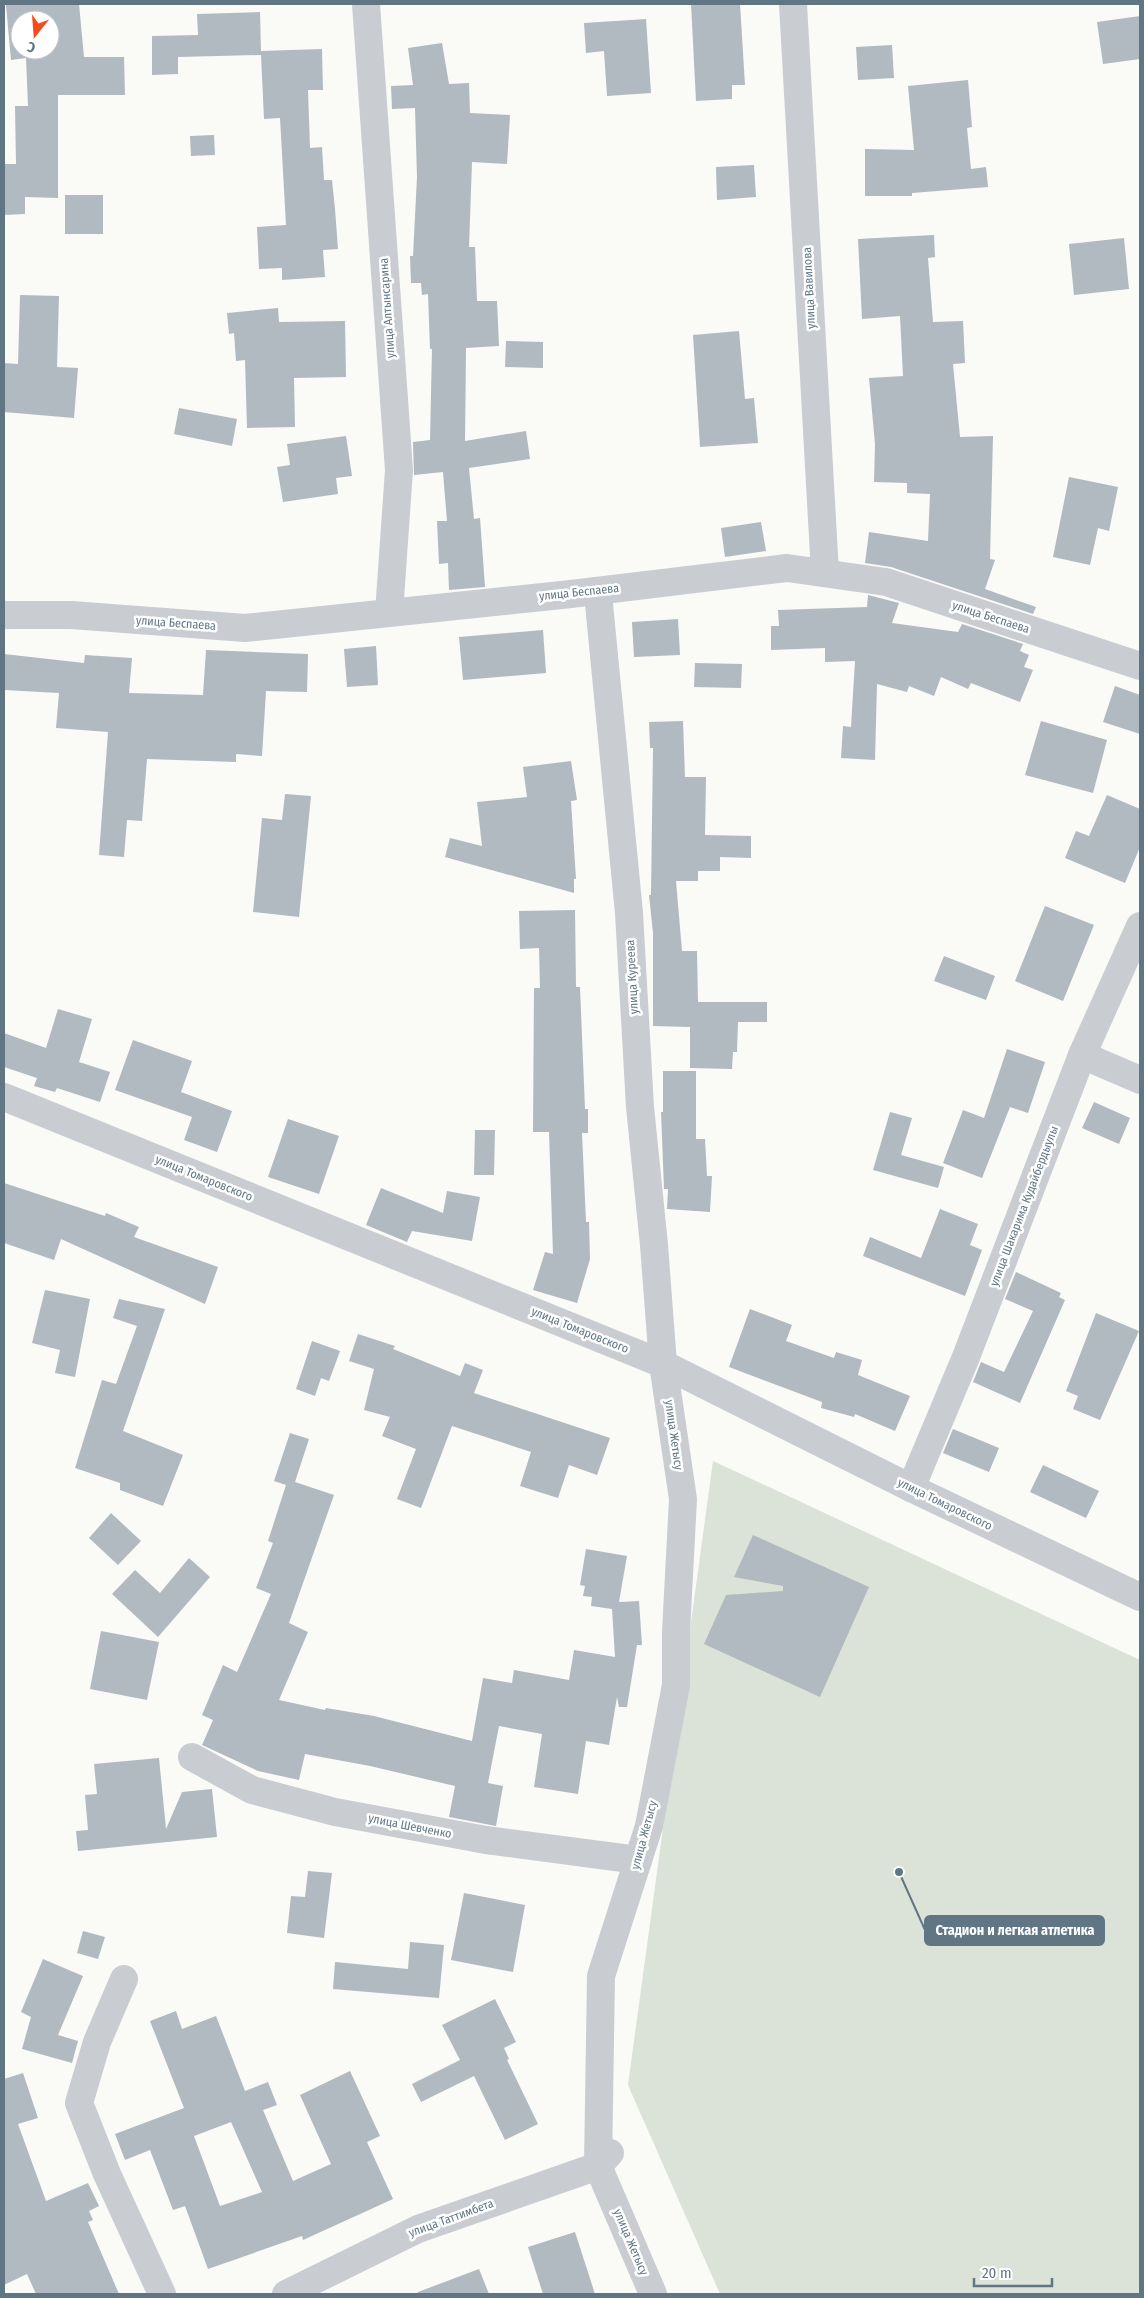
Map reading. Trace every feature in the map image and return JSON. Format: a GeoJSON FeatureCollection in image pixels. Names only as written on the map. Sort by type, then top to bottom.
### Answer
{"type":"FeatureCollection","features":[{"type":"Feature","properties":{"kind":"street","name":"улица Алтынсарина"},"geometry":{"type":"LineString","coordinates":[[366,4],[399,470],[389,613]]}},
{"type":"Feature","properties":{"kind":"street","name":"улица Вавилова"},"geometry":{"type":"LineString","coordinates":[[793,4],[825,573]]}},
{"type":"Feature","properties":{"kind":"street","name":"улица Беспаева"},"geometry":{"type":"LineString","coordinates":[[4,615],[71,615],[245,628],[596,591],[787,568],[886,582],[1140,666]]}},
{"type":"Feature","properties":{"kind":"street","name":"улица Куреева"},"geometry":{"type":"LineString","coordinates":[[596,591],[599,604],[628,913],[640,1107],[654,1245],[663,1364]]}},
{"type":"Feature","properties":{"kind":"street","name":"улица Шакарима Кудайбердыулы"},"geometry":{"type":"LineString","coordinates":[[911,1488],[969,1348],[1082,1055],[1140,926]]}},
{"type":"Feature","properties":{"kind":"street"},"geometry":{"type":"LineString","coordinates":[[1082,1055],[1140,1080]]}},
{"type":"Feature","properties":{"kind":"street","name":"улица Томаровского"},"geometry":{"type":"LineString","coordinates":[[4,1097],[663,1364],[911,1488],[1140,1597]]}},
{"type":"Feature","properties":{"kind":"street","name":"улица Жетысу"},"geometry":{"type":"LineString","coordinates":[[653,2294],[607,2156],[601,1976],[649,1826],[676,1685],[676,1632],[683,1499],[663,1364]]}},
{"type":"Feature","properties":{"kind":"street","name":"улица Шевченко"},"geometry":{"type":"LineString","coordinates":[[192,1757],[252,1790],[335,1812],[486,1840],[638,1860]]}},
{"type":"Feature","properties":{"kind":"street"},"geometry":{"type":"LineString","coordinates":[[124,1979],[97,2042],[79,2103],[107,2174],[162,2294]]}},
{"type":"Feature","properties":{"kind":"street","name":"улица Таттимбета"},"geometry":{"type":"LineString","coordinates":[[286,2294],[418,2229],[607,2156]]}},
{"type":"Feature","properties":{"kind":"shaded area"},"geometry":{"type":"Polygon","coordinates":[[[713,1461],[1140,1660],[1140,2294],[720,2294],[628,2085],[713,1461]]]}},
{"type":"Feature","properties":{"kind":"building"},"geometry":{"type":"Polygon","coordinates":[[[79,4],[84,57],[124,57],[125,95],[58,95],[58,198],[25,197],[25,214],[4,215],[4,164],[16,164],[15,106],[28,106],[26,60],[60,60],[60,10],[10,10],[10,49],[6,5],[79,4]]]}},
{"type":"Feature","properties":{"kind":"building"},"geometry":{"type":"Polygon","coordinates":[[[691,4],[740,4],[745,85],[732,85],[732,99],[696,101],[691,4]]]}},
{"type":"Feature","properties":{"kind":"building"},"geometry":{"type":"Polygon","coordinates":[[[260,12],[261,51],[322,49],[323,90],[308,90],[310,148],[322,147],[324,180],[332,180],[335,209],[338,249],[323,250],[325,277],[282,280],[282,268],[259,269],[257,227],[286,225],[280,118],[264,119],[261,55],[178,57],[178,74],[152,75],[152,36],[198,35],[197,14],[260,12]]]}},
{"type":"Feature","properties":{"kind":"building"},"geometry":{"type":"Polygon","coordinates":[[[1140,16],[1140,59],[1103,64],[1097,22],[1140,16]]]}},
{"type":"Feature","properties":{"kind":"building"},"geometry":{"type":"Polygon","coordinates":[[[646,19],[651,93],[607,96],[604,51],[586,53],[584,23],[646,19]]]}},
{"type":"Feature","properties":{"kind":"building"},"geometry":{"type":"Polygon","coordinates":[[[442,43],[449,84],[469,83],[470,113],[510,115],[507,164],[472,162],[469,247],[475,247],[477,301],[497,301],[499,346],[466,348],[465,441],[526,431],[530,459],[469,468],[474,519],[480,518],[485,587],[449,590],[448,563],[439,564],[437,521],[447,521],[443,472],[414,475],[413,442],[430,440],[432,349],[430,349],[428,294],[422,295],[421,283],[411,283],[410,256],[413,256],[417,177],[415,108],[392,109],[391,86],[413,85],[408,48],[442,43]]]}},
{"type":"Feature","properties":{"kind":"building"},"geometry":{"type":"Polygon","coordinates":[[[892,45],[894,78],[858,80],[856,47],[892,45]]]}},
{"type":"Feature","properties":{"kind":"building"},"geometry":{"type":"Polygon","coordinates":[[[968,80],[972,127],[967,128],[971,169],[986,167],[988,187],[912,193],[912,196],[865,196],[865,149],[914,150],[908,86],[968,80]]]}},
{"type":"Feature","properties":{"kind":"building"},"geometry":{"type":"Polygon","coordinates":[[[214,135],[215,155],[191,156],[190,136],[214,135]]]}},
{"type":"Feature","properties":{"kind":"building"},"geometry":{"type":"Polygon","coordinates":[[[754,165],[756,197],[717,200],[716,167],[754,165]]]}},
{"type":"Feature","properties":{"kind":"building"},"geometry":{"type":"Polygon","coordinates":[[[65,195],[103,195],[103,234],[65,234],[65,195]]]}},
{"type":"Feature","properties":{"kind":"building"},"geometry":{"type":"Polygon","coordinates":[[[934,235],[935,257],[928,258],[933,322],[963,321],[965,363],[953,364],[960,437],[993,436],[990,559],[995,560],[985,589],[1036,607],[1033,614],[891,567],[865,563],[869,532],[928,541],[930,494],[907,493],[907,483],[874,482],[875,444],[869,378],[903,376],[900,316],[862,319],[858,239],[934,235]]]}},
{"type":"Feature","properties":{"kind":"building"},"geometry":{"type":"Polygon","coordinates":[[[1124,238],[1129,289],[1074,295],[1069,244],[1124,238]]]}},
{"type":"Feature","properties":{"kind":"building"},"geometry":{"type":"Polygon","coordinates":[[[20,295],[59,296],[57,367],[78,368],[74,418],[4,412],[4,363],[18,364],[20,295]]]}},
{"type":"Feature","properties":{"kind":"building"},"geometry":{"type":"Polygon","coordinates":[[[278,308],[279,322],[345,321],[346,377],[294,378],[295,427],[247,428],[245,360],[236,361],[234,333],[229,334],[227,313],[278,308]]]}},
{"type":"Feature","properties":{"kind":"building"},"geometry":{"type":"Polygon","coordinates":[[[739,331],[745,399],[754,398],[758,443],[700,447],[693,335],[739,331]]]}},
{"type":"Feature","properties":{"kind":"building"},"geometry":{"type":"Polygon","coordinates":[[[506,341],[543,342],[543,368],[505,367],[506,341]]]}},
{"type":"Feature","properties":{"kind":"building"},"geometry":{"type":"Polygon","coordinates":[[[179,408],[237,419],[232,446],[174,434],[179,408]]]}},
{"type":"Feature","properties":{"kind":"building"},"geometry":{"type":"Polygon","coordinates":[[[346,436],[352,476],[336,478],[338,494],[283,502],[277,467],[290,465],[287,444],[346,436]]]}},
{"type":"Feature","properties":{"kind":"building"},"geometry":{"type":"Polygon","coordinates":[[[1069,477],[1118,487],[1109,531],[1098,528],[1090,565],[1053,557],[1069,477]]]}},
{"type":"Feature","properties":{"kind":"building"},"geometry":{"type":"Polygon","coordinates":[[[761,522],[766,551],[725,557],[721,528],[761,522]]]}},
{"type":"Feature","properties":{"kind":"building"},"geometry":{"type":"Polygon","coordinates":[[[868,595],[899,603],[892,623],[958,632],[962,624],[1023,644],[1020,651],[1029,655],[1024,667],[1033,670],[1020,702],[971,683],[968,689],[941,677],[934,696],[909,686],[907,692],[877,684],[875,760],[841,758],[843,726],[851,727],[855,661],[825,662],[825,648],[771,650],[771,626],[779,626],[778,610],[867,607],[868,595]]]}},
{"type":"Feature","properties":{"kind":"building"},"geometry":{"type":"Polygon","coordinates":[[[678,619],[680,655],[634,657],[632,622],[678,619]]]}},
{"type":"Feature","properties":{"kind":"building"},"geometry":{"type":"Polygon","coordinates":[[[543,630],[546,673],[463,680],[459,637],[543,630]]]}},
{"type":"Feature","properties":{"kind":"building"},"geometry":{"type":"Polygon","coordinates":[[[376,646],[378,685],[347,687],[344,649],[376,646]]]}},
{"type":"Feature","properties":{"kind":"building"},"geometry":{"type":"Polygon","coordinates":[[[206,650],[308,654],[307,692],[266,691],[262,756],[236,754],[236,762],[147,759],[142,821],[127,820],[124,857],[99,855],[108,732],[56,728],[59,693],[4,690],[4,654],[84,663],[85,655],[132,658],[129,693],[203,695],[206,650]]]}},
{"type":"Feature","properties":{"kind":"building"},"geometry":{"type":"Polygon","coordinates":[[[695,663],[742,664],[741,688],[694,687],[695,663]]]}},
{"type":"Feature","properties":{"kind":"building"},"geometry":{"type":"Polygon","coordinates":[[[1115,686],[1140,695],[1140,734],[1103,722],[1115,686]]]}},
{"type":"Feature","properties":{"kind":"building"},"geometry":{"type":"Polygon","coordinates":[[[683,721],[685,777],[706,777],[705,835],[751,836],[751,858],[720,857],[720,871],[698,871],[698,881],[676,881],[682,951],[697,951],[698,1002],[767,1002],[767,1022],[738,1022],[737,1052],[733,1052],[732,1069],[690,1068],[690,1027],[653,1026],[653,933],[649,895],[651,895],[653,748],[650,748],[649,722],[683,721]]]}},
{"type":"Feature","properties":{"kind":"building"},"geometry":{"type":"Polygon","coordinates":[[[1041,721],[1107,740],[1093,793],[1025,775],[1041,721]]]}},
{"type":"Feature","properties":{"kind":"building"},"geometry":{"type":"Polygon","coordinates":[[[571,761],[577,800],[571,801],[576,879],[574,879],[574,893],[445,857],[450,838],[482,846],[477,802],[527,797],[523,767],[571,761]]]}},
{"type":"Feature","properties":{"kind":"building"},"geometry":{"type":"Polygon","coordinates":[[[285,794],[311,796],[299,917],[253,912],[262,818],[282,820],[285,794]]]}},
{"type":"Feature","properties":{"kind":"building"},"geometry":{"type":"Polygon","coordinates":[[[1107,795],[1140,809],[1140,847],[1125,883],[1065,858],[1076,831],[1089,836],[1107,795]]]}},
{"type":"Feature","properties":{"kind":"building"},"geometry":{"type":"Polygon","coordinates":[[[1045,906],[1094,925],[1063,1001],[1015,981],[1045,906]]]}},
{"type":"Feature","properties":{"kind":"building"},"geometry":{"type":"Polygon","coordinates":[[[575,910],[576,987],[580,987],[585,1109],[588,1109],[588,1133],[582,1133],[586,1222],[589,1222],[590,1259],[577,1303],[533,1290],[545,1252],[553,1254],[549,1132],[533,1132],[534,988],[540,988],[539,948],[520,949],[519,911],[575,910]]]}},
{"type":"Feature","properties":{"kind":"building"},"geometry":{"type":"Polygon","coordinates":[[[944,956],[995,976],[986,1000],[934,981],[944,956]]]}},
{"type":"Feature","properties":{"kind":"building"},"geometry":{"type":"Polygon","coordinates":[[[58,1009],[92,1019],[79,1062],[110,1072],[100,1102],[57,1088],[55,1092],[34,1086],[37,1078],[4,1067],[4,1033],[46,1048],[58,1009]]]}},
{"type":"Feature","properties":{"kind":"building"},"geometry":{"type":"Polygon","coordinates":[[[133,1040],[192,1061],[181,1092],[232,1111],[217,1152],[184,1140],[192,1117],[115,1090],[133,1040]]]}},
{"type":"Feature","properties":{"kind":"building"},"geometry":{"type":"Polygon","coordinates":[[[1007,1049],[1045,1062],[1028,1113],[1010,1107],[982,1178],[943,1163],[963,1110],[984,1118],[1007,1049]]]}},
{"type":"Feature","properties":{"kind":"building"},"geometry":{"type":"Polygon","coordinates":[[[663,1071],[696,1071],[696,1139],[705,1139],[707,1176],[712,1176],[710,1212],[667,1209],[668,1189],[664,1189],[661,1112],[663,1112],[663,1071]]]}},
{"type":"Feature","properties":{"kind":"building"},"geometry":{"type":"Polygon","coordinates":[[[1094,1102],[1130,1118],[1119,1144],[1082,1128],[1094,1102]]]}},
{"type":"Feature","properties":{"kind":"building"},"geometry":{"type":"Polygon","coordinates":[[[890,1112],[912,1118],[901,1155],[944,1167],[938,1188],[873,1170],[890,1112]]]}},
{"type":"Feature","properties":{"kind":"building"},"geometry":{"type":"Polygon","coordinates":[[[288,1119],[339,1136],[319,1194],[268,1177],[288,1119]]]}},
{"type":"Feature","properties":{"kind":"building"},"geometry":{"type":"Polygon","coordinates":[[[475,1130],[495,1130],[494,1175],[474,1175],[475,1130]]]}},
{"type":"Feature","properties":{"kind":"building"},"geometry":{"type":"Polygon","coordinates":[[[4,1183],[105,1216],[106,1213],[139,1227],[134,1237],[218,1267],[205,1304],[61,1239],[54,1260],[4,1243],[4,1183]]]}},
{"type":"Feature","properties":{"kind":"building"},"geometry":{"type":"Polygon","coordinates":[[[381,1188],[443,1213],[447,1191],[480,1197],[472,1241],[412,1231],[407,1242],[366,1225],[381,1188]]]}},
{"type":"Feature","properties":{"kind":"building"},"geometry":{"type":"Polygon","coordinates":[[[940,1209],[978,1224],[970,1245],[982,1250],[965,1296],[863,1256],[870,1237],[921,1258],[940,1209]]]}},
{"type":"Feature","properties":{"kind":"building"},"geometry":{"type":"Polygon","coordinates":[[[1016,1272],[1061,1293],[1059,1297],[1065,1300],[1020,1403],[973,1382],[981,1362],[1004,1372],[1033,1311],[1005,1299],[1016,1272]]]}},
{"type":"Feature","properties":{"kind":"building"},"geometry":{"type":"Polygon","coordinates":[[[45,1290],[90,1299],[75,1377],[55,1373],[60,1350],[32,1343],[45,1290]]]}},
{"type":"Feature","properties":{"kind":"building"},"geometry":{"type":"Polygon","coordinates":[[[119,1299],[165,1309],[123,1431],[183,1455],[163,1506],[120,1490],[120,1483],[75,1468],[102,1380],[116,1384],[137,1326],[113,1318],[119,1299]]]}},
{"type":"Feature","properties":{"kind":"building"},"geometry":{"type":"Polygon","coordinates":[[[750,1309],[792,1325],[786,1341],[834,1358],[836,1352],[862,1360],[858,1375],[910,1396],[895,1431],[855,1414],[854,1417],[821,1408],[822,1402],[729,1367],[750,1309]]]}},
{"type":"Feature","properties":{"kind":"building"},"geometry":{"type":"Polygon","coordinates":[[[1096,1313],[1139,1331],[1100,1420],[1073,1409],[1078,1396],[1066,1391],[1096,1313]]]}},
{"type":"Feature","properties":{"kind":"building"},"geometry":{"type":"Polygon","coordinates":[[[358,1334],[395,1346],[393,1349],[460,1376],[465,1363],[483,1370],[474,1393],[610,1438],[597,1475],[569,1465],[558,1498],[520,1486],[531,1452],[452,1426],[421,1508],[397,1499],[416,1449],[382,1436],[390,1417],[364,1410],[374,1369],[349,1361],[358,1334]]]}},
{"type":"Feature","properties":{"kind":"building"},"geometry":{"type":"Polygon","coordinates":[[[312,1341],[340,1351],[329,1381],[321,1378],[315,1396],[296,1389],[312,1341]]]}},
{"type":"Feature","properties":{"kind":"building"},"geometry":{"type":"Polygon","coordinates":[[[953,1429],[999,1448],[989,1472],[943,1453],[953,1429]]]}},
{"type":"Feature","properties":{"kind":"building"},"geometry":{"type":"Polygon","coordinates":[[[290,1433],[309,1439],[295,1482],[334,1495],[289,1623],[308,1632],[279,1700],[325,1710],[326,1708],[374,1716],[472,1741],[483,1678],[512,1683],[514,1670],[569,1680],[574,1650],[615,1657],[612,1609],[591,1606],[592,1597],[583,1596],[585,1586],[580,1585],[586,1549],[627,1556],[619,1602],[639,1601],[642,1645],[637,1645],[627,1707],[619,1707],[617,1697],[609,1745],[586,1741],[578,1794],[534,1787],[542,1734],[499,1726],[488,1783],[503,1786],[496,1826],[449,1817],[455,1786],[370,1766],[305,1754],[299,1780],[258,1771],[202,1745],[213,1720],[202,1715],[223,1665],[237,1672],[271,1594],[256,1588],[273,1543],[268,1541],[286,1485],[274,1481],[290,1433]]]}},
{"type":"Feature","properties":{"kind":"building"},"geometry":{"type":"Polygon","coordinates":[[[1043,1465],[1099,1491],[1086,1518],[1030,1492],[1043,1465]]]}},
{"type":"Feature","properties":{"kind":"building"},"geometry":{"type":"Polygon","coordinates":[[[111,1513],[141,1541],[118,1565],[89,1538],[111,1513]]]}},
{"type":"Feature","properties":{"kind":"building"},"geometry":{"type":"Polygon","coordinates":[[[753,1535],[869,1587],[820,1697],[704,1644],[726,1595],[783,1591],[783,1586],[734,1577],[753,1535]]]}},
{"type":"Feature","properties":{"kind":"building"},"geometry":{"type":"Polygon","coordinates":[[[189,1558],[210,1577],[158,1637],[112,1594],[135,1570],[160,1593],[189,1558]]]}},
{"type":"Feature","properties":{"kind":"building"},"geometry":{"type":"Polygon","coordinates":[[[101,1631],[159,1642],[147,1700],[90,1689],[101,1631]]]}},
{"type":"Feature","properties":{"kind":"building"},"geometry":{"type":"Polygon","coordinates":[[[159,1758],[166,1829],[182,1792],[212,1789],[217,1837],[78,1851],[76,1831],[88,1830],[85,1795],[97,1794],[94,1764],[159,1758]]]}},
{"type":"Feature","properties":{"kind":"building"},"geometry":{"type":"Polygon","coordinates":[[[308,1871],[332,1873],[324,1938],[287,1933],[291,1896],[305,1897],[308,1871]]]}},
{"type":"Feature","properties":{"kind":"building"},"geometry":{"type":"Polygon","coordinates":[[[464,1893],[525,1905],[513,1972],[451,1960],[464,1893]]]}},
{"type":"Feature","properties":{"kind":"building"},"geometry":{"type":"Polygon","coordinates":[[[83,1931],[105,1937],[98,1959],[77,1953],[83,1931]]]}},
{"type":"Feature","properties":{"kind":"building"},"geometry":{"type":"Polygon","coordinates":[[[410,1942],[444,1945],[439,1998],[333,1989],[335,1962],[408,1969],[410,1942]]]}},
{"type":"Feature","properties":{"kind":"building"},"geometry":{"type":"Polygon","coordinates":[[[43,1959],[83,1976],[58,2035],[78,2041],[72,2063],[22,2049],[31,2017],[21,2012],[43,1959]]]}},
{"type":"Feature","properties":{"kind":"building"},"geometry":{"type":"Polygon","coordinates":[[[495,1999],[516,2042],[504,2048],[509,2059],[507,2060],[538,2124],[505,2140],[474,2076],[421,2102],[412,2084],[460,2060],[442,2025],[495,1999]]]}},
{"type":"Feature","properties":{"kind":"building"},"geometry":{"type":"Polygon","coordinates":[[[176,2011],[182,2029],[216,2016],[245,2091],[268,2082],[277,2105],[263,2110],[293,2181],[331,2164],[300,2095],[350,2071],[380,2136],[367,2142],[393,2199],[303,2240],[302,2236],[208,2269],[185,2206],[173,2210],[150,2150],[125,2160],[115,2134],[184,2108],[150,2021],[176,2011]],[[231,2122],[194,2136],[220,2206],[262,2192],[231,2122]]]}},
{"type":"Feature","properties":{"kind":"building"},"geometry":{"type":"Polygon","coordinates":[[[23,2073],[38,2118],[18,2124],[46,2201],[88,2183],[99,2206],[89,2211],[93,2220],[88,2222],[119,2294],[36,2294],[27,2274],[4,2285],[4,2079],[23,2073]]]}},
{"type":"Feature","properties":{"kind":"building"},"geometry":{"type":"Polygon","coordinates":[[[575,2232],[595,2294],[543,2294],[528,2247],[575,2232]]]}},
{"type":"Feature","properties":{"kind":"building"},"geometry":{"type":"Polygon","coordinates":[[[479,2269],[489,2294],[418,2294],[418,2292],[479,2269]]]}},
{"type":"Feature","properties":{"kind":"place","name":"Стадион и легкая атлетика"},"geometry":{"type":"Point","coordinates":[899,1872]}}]}
